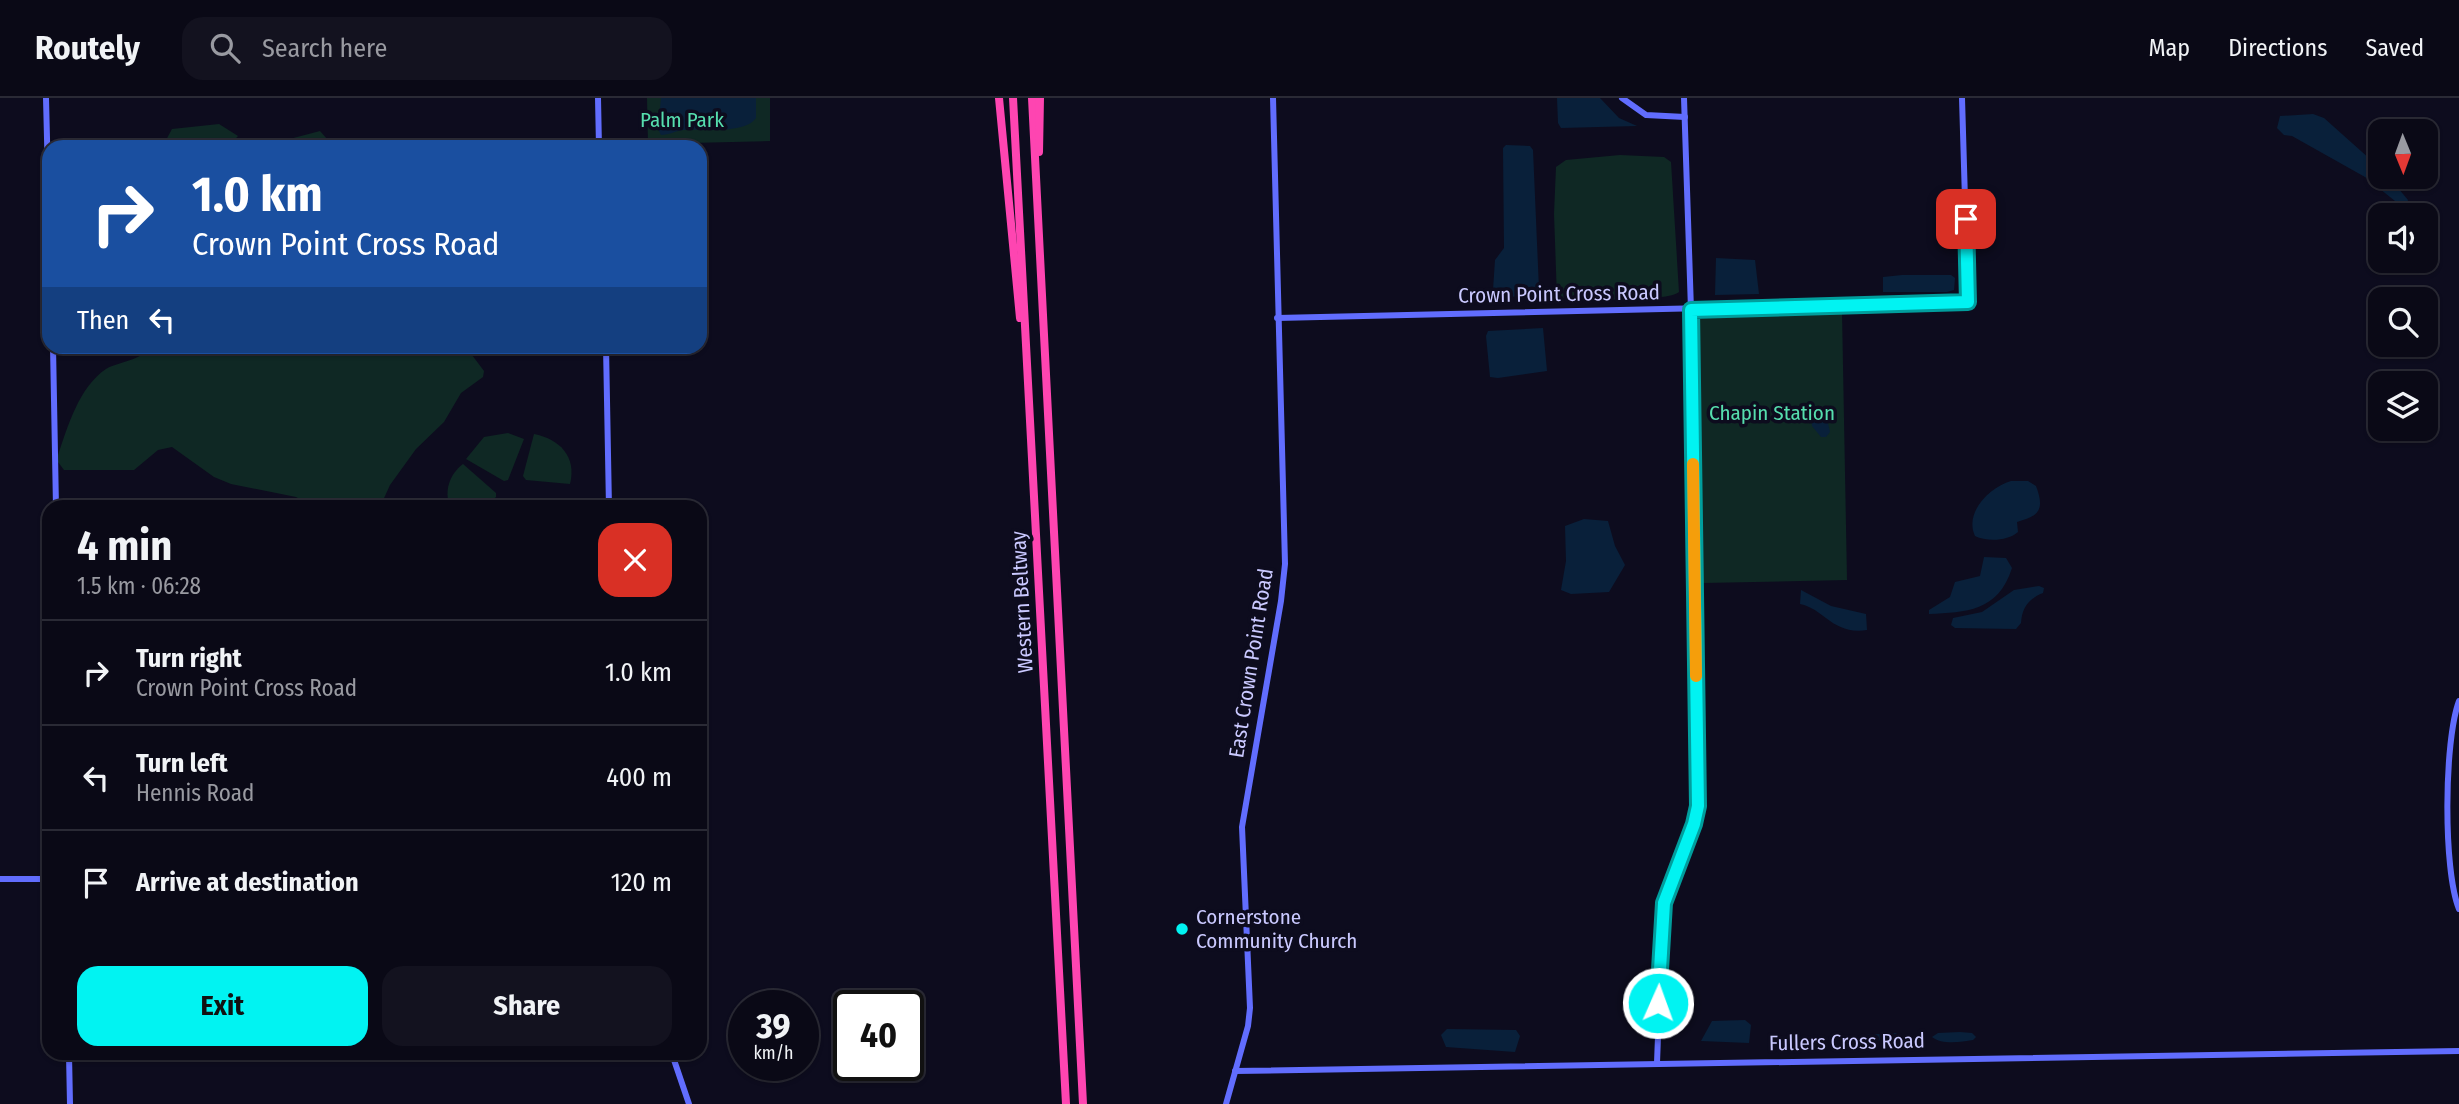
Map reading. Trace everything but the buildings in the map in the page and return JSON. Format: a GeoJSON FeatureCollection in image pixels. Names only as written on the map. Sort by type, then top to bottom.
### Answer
{"type":"FeatureCollection","features":[{"type":"Feature","properties":{"kind":"highway"},"geometry":{"type":"LineString","coordinates":[[999,98],[1031,437]]}},
{"type":"Feature","properties":{"kind":"highway","name":"Western Beltway"},"geometry":{"type":"LineString","coordinates":[[1013,98],[1066,1104]]}},
{"type":"Feature","properties":{"kind":"highway","name":"Western Beltway"},"geometry":{"type":"LineString","coordinates":[[1032,98],[1083,1104]]}},
{"type":"Feature","properties":{"kind":"highway"},"geometry":{"type":"LineString","coordinates":[[1039,235],[1040,98]]}},
{"type":"Feature","properties":{"kind":"street"},"geometry":{"type":"LineString","coordinates":[[46,98],[47,140]]}},
{"type":"Feature","properties":{"kind":"street"},"geometry":{"type":"LineString","coordinates":[[598,98],[600,140]]}},
{"type":"Feature","properties":{"kind":"street","name":"East Crown Point Road"},"geometry":{"type":"LineString","coordinates":[[1226,1104],[1248,1026],[1250,1008],[1242,827],[1284,583],[1273,98]]}},
{"type":"Feature","properties":{"kind":"street"},"geometry":{"type":"LineString","coordinates":[[1622,98],[1646,115],[1685,117]]}},
{"type":"Feature","properties":{"kind":"street"},"geometry":{"type":"LineString","coordinates":[[1657,1063],[1664,903],[1694,824],[1698,806],[1691,310],[1684,98]]}},
{"type":"Feature","properties":{"kind":"street","name":"Crown Point Cross Road"},"geometry":{"type":"LineString","coordinates":[[1277,318],[1968,302],[1962,98]]}},
{"type":"Feature","properties":{"kind":"street"},"geometry":{"type":"LineString","coordinates":[[53,354],[56,500]]}},
{"type":"Feature","properties":{"kind":"street"},"geometry":{"type":"LineString","coordinates":[[606,354],[610,500]]}},
{"type":"Feature","properties":{"kind":"street"},"geometry":{"type":"LineString","coordinates":[[2459,702],[2450,728],[2449,750],[2450,871],[2459,909]]}},
{"type":"Feature","properties":{"kind":"street"},"geometry":{"type":"LineString","coordinates":[[0,879],[42,879]]}},
{"type":"Feature","properties":{"kind":"street","name":"Fullers Cross Road"},"geometry":{"type":"LineString","coordinates":[[1235,1072],[2459,1051]]}},
{"type":"Feature","properties":{"kind":"street"},"geometry":{"type":"LineString","coordinates":[[69,1060],[70,1104]]}},
{"type":"Feature","properties":{"kind":"street"},"geometry":{"type":"LineString","coordinates":[[675,1060],[689,1104]]}},
{"type":"Feature","properties":{"kind":"green space","name":"Palm Park"},"geometry":{"type":"Polygon","coordinates":[[[647,98],[770,98],[770,141],[648,140],[647,98]]]}},
{"type":"Feature","properties":{"kind":"green space"},"geometry":{"type":"Polygon","coordinates":[[[219,124],[238,136],[234,140],[166,140],[172,129],[219,124]]]}},
{"type":"Feature","properties":{"kind":"green space"},"geometry":{"type":"Polygon","coordinates":[[[320,131],[328,140],[286,140],[320,131]]]}},
{"type":"Feature","properties":{"kind":"green space"},"geometry":{"type":"Polygon","coordinates":[[[1620,155],[1664,157],[1671,162],[1679,292],[1641,299],[1557,298],[1554,214],[1556,167],[1566,160],[1620,155]]]}},
{"type":"Feature","properties":{"kind":"green space","name":"Chapin Station"},"geometry":{"type":"Polygon","coordinates":[[[1842,312],[1847,580],[1703,583],[1699,315],[1842,312]]]}},
{"type":"Feature","properties":{"kind":"green space"},"geometry":{"type":"Polygon","coordinates":[[[471,354],[484,371],[483,377],[461,393],[444,422],[416,449],[390,485],[383,500],[302,500],[231,484],[214,477],[172,447],[158,450],[134,470],[64,470],[58,462],[58,455],[82,396],[106,369],[141,355],[471,354]]]}},
{"type":"Feature","properties":{"kind":"green space"},"geometry":{"type":"Polygon","coordinates":[[[508,433],[524,439],[508,480],[504,481],[466,459],[484,437],[508,433]]]}},
{"type":"Feature","properties":{"kind":"green space"},"geometry":{"type":"Polygon","coordinates":[[[534,434],[551,440],[564,450],[571,465],[570,484],[526,480],[523,476],[534,434]]]}},
{"type":"Feature","properties":{"kind":"green space"},"geometry":{"type":"Polygon","coordinates":[[[463,464],[496,493],[496,497],[492,500],[449,500],[449,484],[454,473],[463,464]]]}},
{"type":"Feature","properties":{"kind":"water"},"geometry":{"type":"Polygon","coordinates":[[[661,98],[756,98],[756,118],[742,127],[732,129],[683,130],[661,135],[658,129],[661,98]]]}},
{"type":"Feature","properties":{"kind":"water"},"geometry":{"type":"Polygon","coordinates":[[[1557,98],[1600,98],[1619,118],[1637,126],[1561,128],[1558,123],[1557,98]]]}},
{"type":"Feature","properties":{"kind":"water"},"geometry":{"type":"Polygon","coordinates":[[[2313,114],[2324,118],[2368,157],[2368,179],[2292,136],[2284,135],[2277,128],[2280,116],[2313,114]]]}},
{"type":"Feature","properties":{"kind":"water"},"geometry":{"type":"Polygon","coordinates":[[[1506,145],[1530,146],[1533,150],[1539,289],[1533,296],[1501,297],[1493,290],[1495,260],[1504,248],[1503,148],[1506,145]]]}},
{"type":"Feature","properties":{"kind":"water"},"geometry":{"type":"Polygon","coordinates":[[[2380,189],[2399,189],[2408,200],[2407,203],[2395,201],[2380,189]]]}},
{"type":"Feature","properties":{"kind":"water"},"geometry":{"type":"Polygon","coordinates":[[[1716,258],[1755,260],[1759,294],[1715,295],[1716,258]]]}},
{"type":"Feature","properties":{"kind":"water"},"geometry":{"type":"Polygon","coordinates":[[[1951,275],[1955,278],[1954,290],[1883,292],[1883,277],[1951,275]]]}},
{"type":"Feature","properties":{"kind":"water"},"geometry":{"type":"Polygon","coordinates":[[[1543,328],[1547,371],[1490,377],[1486,336],[1488,331],[1543,328]]]}},
{"type":"Feature","properties":{"kind":"water"},"geometry":{"type":"Polygon","coordinates":[[[1813,407],[1826,414],[1830,432],[1826,437],[1821,437],[1812,426],[1810,411],[1813,407]]]}},
{"type":"Feature","properties":{"kind":"water"},"geometry":{"type":"Polygon","coordinates":[[[2011,481],[2028,481],[2036,486],[2040,501],[2038,511],[2017,522],[2018,532],[2009,537],[1991,540],[1975,536],[1973,518],[1981,502],[1995,489],[2011,481]]]}},
{"type":"Feature","properties":{"kind":"water"},"geometry":{"type":"Polygon","coordinates":[[[1584,519],[1608,521],[1615,546],[1625,565],[1609,592],[1571,594],[1561,590],[1566,561],[1565,526],[1584,519]]]}},
{"type":"Feature","properties":{"kind":"water"},"geometry":{"type":"Polygon","coordinates":[[[1984,557],[2006,558],[2012,568],[1998,593],[1979,607],[1929,614],[1929,610],[1950,597],[1955,582],[1980,576],[1984,557]]]}},
{"type":"Feature","properties":{"kind":"water"},"geometry":{"type":"Polygon","coordinates":[[[2039,586],[2044,588],[2043,593],[2027,605],[2016,629],[1955,628],[1951,625],[1953,618],[1982,612],[2014,590],[2039,586]]]}},
{"type":"Feature","properties":{"kind":"water"},"geometry":{"type":"Polygon","coordinates":[[[1801,590],[1831,606],[1866,614],[1867,630],[1845,629],[1800,604],[1801,590]]]}},
{"type":"Feature","properties":{"kind":"water"},"geometry":{"type":"Polygon","coordinates":[[[1745,1020],[1751,1025],[1749,1043],[1701,1041],[1712,1021],[1745,1020]]]}},
{"type":"Feature","properties":{"kind":"water"},"geometry":{"type":"Polygon","coordinates":[[[1447,1029],[1516,1030],[1520,1036],[1515,1052],[1446,1047],[1441,1035],[1447,1029]]]}},
{"type":"Feature","properties":{"kind":"water"},"geometry":{"type":"Polygon","coordinates":[[[1896,1033],[1901,1038],[1898,1041],[1860,1040],[1863,1035],[1896,1033]]]}},
{"type":"Feature","properties":{"kind":"water"},"geometry":{"type":"Polygon","coordinates":[[[1938,1033],[1972,1033],[1976,1037],[1973,1040],[1952,1042],[1932,1037],[1938,1033]]]}},
{"type":"Feature","properties":{"kind":"slow traffic"},"geometry":{"type":"LineString","coordinates":[[1693,464],[1696,676]]}},
{"type":"Feature","properties":{"kind":"place","name":"Cornerstone Community Church"},"geometry":{"type":"Point","coordinates":[1182,929]}},
{"type":"Feature","properties":{"kind":"route"},"geometry":{"type":"LineString","coordinates":[[1658,1003],[1664,903],[1669,883],[1694,824],[1698,806],[1691,310],[1968,302],[1966,219]]}}]}
